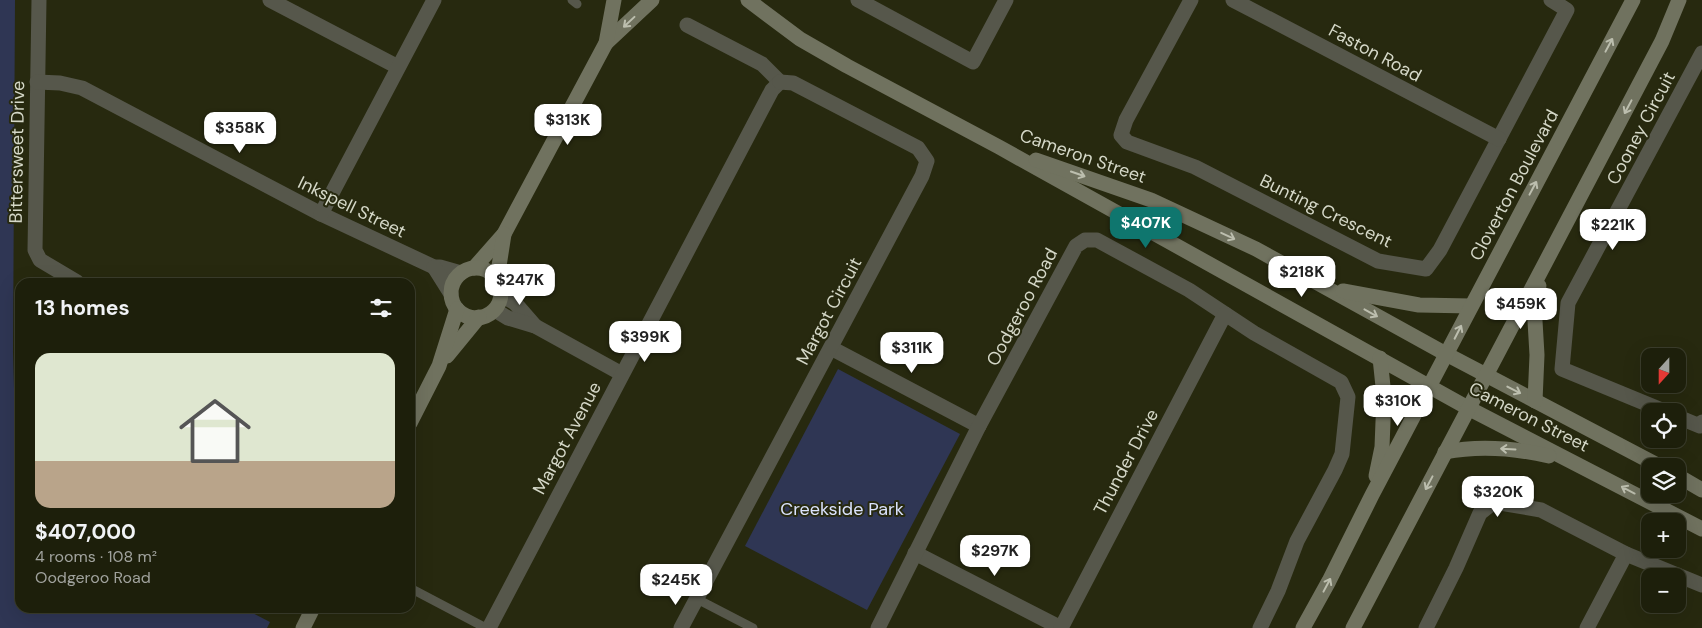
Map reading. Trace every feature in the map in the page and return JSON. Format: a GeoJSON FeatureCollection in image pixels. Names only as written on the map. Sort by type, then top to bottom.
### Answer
{"type":"FeatureCollection","features":[{"type":"Feature","properties":{"kind":"street","name":"Bittersweet Drive"},"geometry":{"type":"LineString","coordinates":[[39,0],[35,250],[40,260],[70,278]]}},
{"type":"Feature","properties":{"kind":"street"},"geometry":{"type":"LineString","coordinates":[[270,0],[398,67]]}},
{"type":"Feature","properties":{"kind":"street"},"geometry":{"type":"LineString","coordinates":[[321,214],[434,0]]}},
{"type":"Feature","properties":{"kind":"street"},"geometry":{"type":"LineString","coordinates":[[451,294],[455,279],[467,271],[504,234],[606,43],[614,0]]}},
{"type":"Feature","properties":{"kind":"street"},"geometry":{"type":"LineString","coordinates":[[606,43],[652,0]]}},
{"type":"Feature","properties":{"kind":"street"},"geometry":{"type":"LineString","coordinates":[[736,0],[750,1]]}},
{"type":"Feature","properties":{"kind":"street"},"geometry":{"type":"LineString","coordinates":[[858,0],[973,62],[1006,0]]}},
{"type":"Feature","properties":{"kind":"street","name":"Bunting Crescent"},"geometry":{"type":"LineString","coordinates":[[1191,0],[1126,120],[1121,134],[1127,142],[1194,168],[1378,262],[1426,269],[1440,250],[1567,10],[1551,0]]}},
{"type":"Feature","properties":{"kind":"street","name":"Faston Road"},"geometry":{"type":"LineString","coordinates":[[1233,0],[1499,139]]}},
{"type":"Feature","properties":{"kind":"street","name":"Cloverton Boulevard"},"geometry":{"type":"LineString","coordinates":[[1303,628],[1633,0]]}},
{"type":"Feature","properties":{"kind":"street"},"geometry":{"type":"LineString","coordinates":[[1353,628],[1662,41],[1680,0]]}},
{"type":"Feature","properties":{"kind":"street","name":"Cameron Street"},"geometry":{"type":"LineString","coordinates":[[750,1],[800,39],[847,66],[999,147],[1468,408],[1702,529]]}},
{"type":"Feature","properties":{"kind":"street"},"geometry":{"type":"LineString","coordinates":[[687,25],[762,64],[780,82]]}},
{"type":"Feature","properties":{"kind":"street","name":"Cooney Circuit"},"geometry":{"type":"LineString","coordinates":[[1645,403],[1562,369],[1568,303],[1702,53]]}},
{"type":"Feature","properties":{"kind":"street","name":"Inkspell Street"},"geometry":{"type":"LineString","coordinates":[[37,82],[60,83],[82,88],[321,214],[434,268],[440,267],[467,271]]}},
{"type":"Feature","properties":{"kind":"street","name":"Margot Circuit"},"geometry":{"type":"LineString","coordinates":[[681,628],[922,176],[927,162],[918,148],[793,83],[780,82]]}},
{"type":"Feature","properties":{"kind":"street","name":"Margot Avenue"},"geometry":{"type":"LineString","coordinates":[[487,628],[772,90],[780,82]]}},
{"type":"Feature","properties":{"kind":"street","name":"Cameron Street"},"geometry":{"type":"LineString","coordinates":[[999,147],[1151,200],[1256,249],[1446,354],[1644,458]]}},
{"type":"Feature","properties":{"kind":"street"},"geometry":{"type":"LineString","coordinates":[[497,279],[504,234]]}},
{"type":"Feature","properties":{"kind":"street","name":"Oodgeroo Road"},"geometry":{"type":"LineString","coordinates":[[878,628],[979,426],[1076,246],[1085,240],[1097,240],[1189,290],[1254,333],[1341,382],[1348,397],[1342,454],[1297,541],[1278,591],[1260,628]]}},
{"type":"Feature","properties":{"kind":"street"},"geometry":{"type":"LineString","coordinates":[[1535,400],[1537,355],[1534,304],[1544,265]]}},
{"type":"Feature","properties":{"kind":"street"},"geometry":{"type":"LineString","coordinates":[[434,268],[451,294],[457,309],[471,317],[479,318],[488,315],[495,310],[499,303],[501,286],[491,272],[484,268],[467,271]]}},
{"type":"Feature","properties":{"kind":"street"},"geometry":{"type":"LineString","coordinates":[[1324,286],[1419,305],[1471,306]]}},
{"type":"Feature","properties":{"kind":"street"},"geometry":{"type":"LineString","coordinates":[[501,295],[515,303],[535,326]]}},
{"type":"Feature","properties":{"kind":"street"},"geometry":{"type":"LineString","coordinates":[[415,413],[439,366],[457,309]]}},
{"type":"Feature","properties":{"kind":"street"},"geometry":{"type":"LineString","coordinates":[[495,310],[508,318],[535,326],[622,374]]}},
{"type":"Feature","properties":{"kind":"street","name":"Thunder Drive"},"geometry":{"type":"LineString","coordinates":[[1061,628],[1225,314]]}},
{"type":"Feature","properties":{"kind":"street"},"geometry":{"type":"LineString","coordinates":[[439,366],[466,331],[479,318]]}},
{"type":"Feature","properties":{"kind":"street"},"geometry":{"type":"LineString","coordinates":[[831,348],[979,426]]}},
{"type":"Feature","properties":{"kind":"street"},"geometry":{"type":"LineString","coordinates":[[1372,495],[1382,447],[1384,396],[1380,358]]}},
{"type":"Feature","properties":{"kind":"street"},"geometry":{"type":"LineString","coordinates":[[1686,420],[1700,426],[1702,422]]}},
{"type":"Feature","properties":{"kind":"street"},"geometry":{"type":"LineString","coordinates":[[1445,452],[1470,447],[1524,450],[1573,461]]}},
{"type":"Feature","properties":{"kind":"street"},"geometry":{"type":"LineString","coordinates":[[1686,481],[1702,490]]}},
{"type":"Feature","properties":{"kind":"street"},"geometry":{"type":"LineString","coordinates":[[1426,628],[1456,568],[1480,513],[1494,502],[1540,510],[1626,554],[1702,585]]}},
{"type":"Feature","properties":{"kind":"street"},"geometry":{"type":"LineString","coordinates":[[915,553],[1061,628]]}},
{"type":"Feature","properties":{"kind":"street"},"geometry":{"type":"LineString","coordinates":[[1587,628],[1626,554]]}},
{"type":"Feature","properties":{"kind":"street"},"geometry":{"type":"LineString","coordinates":[[303,628],[310,613]]}},
{"type":"Feature","properties":{"kind":"lane"},"geometry":{"type":"LineString","coordinates":[[415,591],[487,628]]}},
{"type":"Feature","properties":{"kind":"lane"},"geometry":{"type":"LineString","coordinates":[[697,599],[753,628]]}},
{"type":"Feature","properties":{"kind":"green space"},"geometry":{"type":"Polygon","coordinates":[[[0,0],[15,0],[13,352],[15,394],[15,613],[253,613],[270,622],[267,628],[0,628],[0,0]]]}},
{"type":"Feature","properties":{"kind":"green space","name":"Creekside Park"},"geometry":{"type":"Polygon","coordinates":[[[838,369],[960,434],[867,610],[745,546],[838,369]]]}}]}
